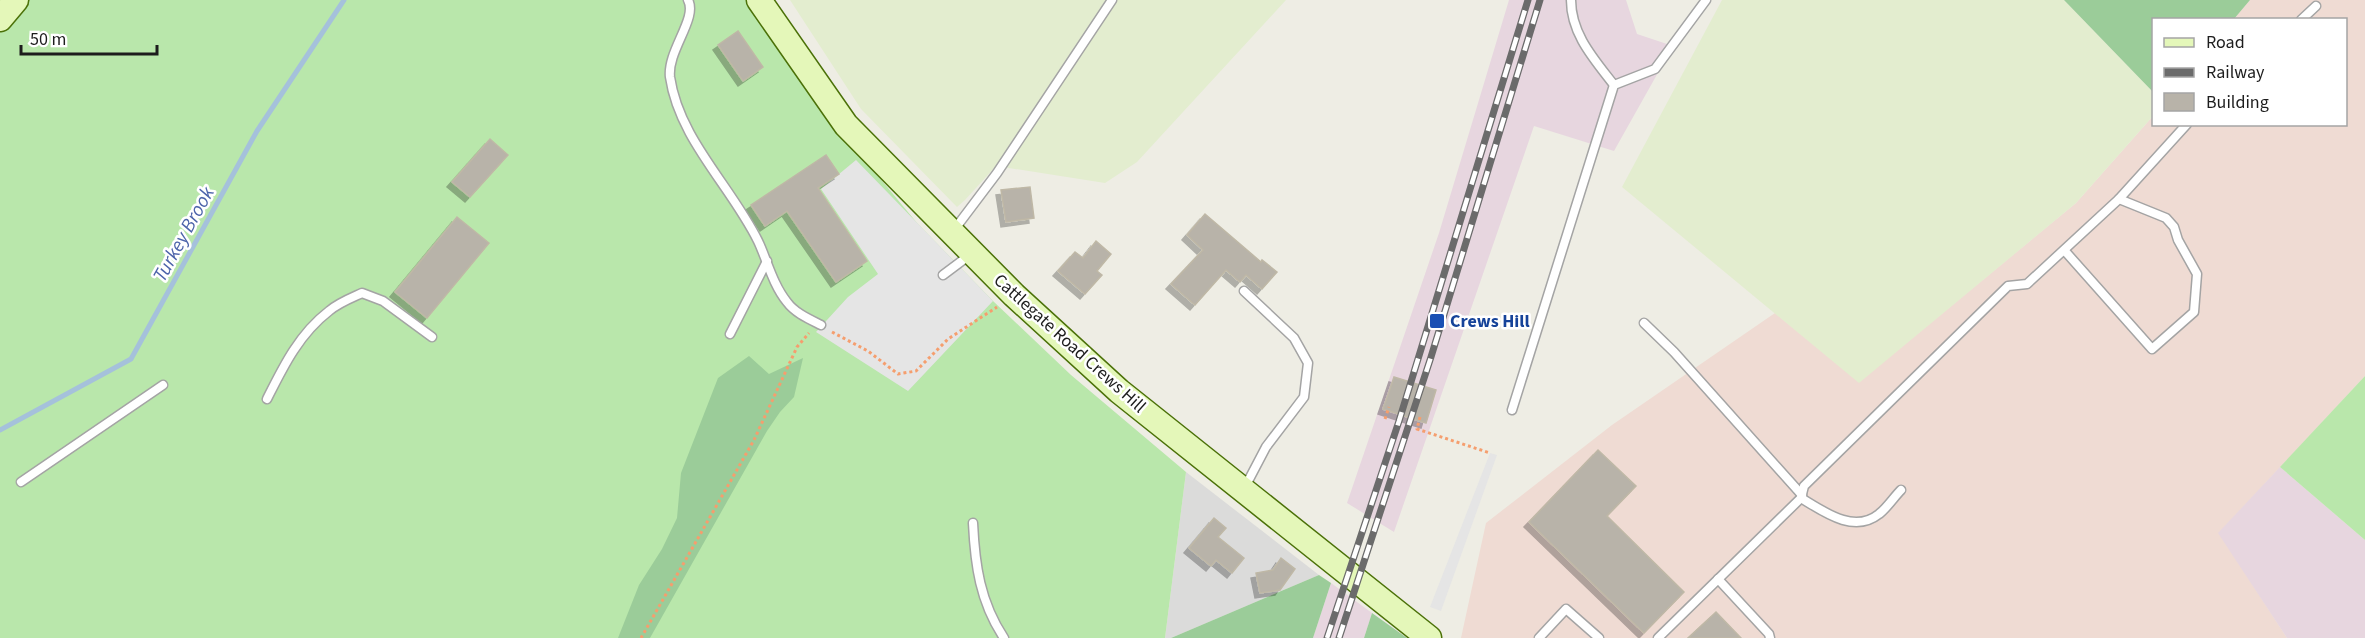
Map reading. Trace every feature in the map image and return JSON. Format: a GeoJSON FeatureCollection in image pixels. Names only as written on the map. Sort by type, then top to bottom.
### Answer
{"type":"FeatureCollection","features":[{"type":"Feature","properties":{"kind":"street"},"geometry":{"type":"LineString","coordinates":[[0,19],[16,0]]}},
{"type":"Feature","properties":{"kind":"street","name":"Cattlegate Road Crews Hill"},"geometry":{"type":"LineString","coordinates":[[759,0],[846,125],[1014,295],[1119,391],[1429,638]]}},
{"type":"Feature","properties":{"kind":"lane"},"geometry":{"type":"LineString","coordinates":[[688,0],[691,6],[689,17],[672,52],[669,66],[676,99],[689,132],[757,239],[787,303],[800,314],[821,325]]}},
{"type":"Feature","properties":{"kind":"lane"},"geometry":{"type":"LineString","coordinates":[[952,233],[998,173],[1112,0]]}},
{"type":"Feature","properties":{"kind":"lane"},"geometry":{"type":"LineString","coordinates":[[1571,0],[1575,27],[1583,44],[1614,85]]}},
{"type":"Feature","properties":{"kind":"lane"},"geometry":{"type":"LineString","coordinates":[[1614,85],[1655,69],[1706,0]]}},
{"type":"Feature","properties":{"kind":"lane"},"geometry":{"type":"LineString","coordinates":[[2303,18],[2316,6]]}},
{"type":"Feature","properties":{"kind":"lane"},"geometry":{"type":"LineString","coordinates":[[1512,411],[1614,85]]}},
{"type":"Feature","properties":{"kind":"lane"},"geometry":{"type":"LineString","coordinates":[[1658,638],[1802,497],[1804,486],[2008,286],[2027,284],[2119,200],[2185,126]]}},
{"type":"Feature","properties":{"kind":"lane"},"geometry":{"type":"LineString","coordinates":[[2064,250],[2152,349],[2194,312],[2197,274],[2178,240],[2174,227],[2166,218],[2119,200]]}},
{"type":"Feature","properties":{"kind":"lane"},"geometry":{"type":"LineString","coordinates":[[943,275],[971,254]]}},
{"type":"Feature","properties":{"kind":"lane"},"geometry":{"type":"LineString","coordinates":[[730,334],[766,261]]}},
{"type":"Feature","properties":{"kind":"lane"},"geometry":{"type":"LineString","coordinates":[[1243,490],[1266,447],[1304,396],[1308,363],[1294,339],[1244,291]]}},
{"type":"Feature","properties":{"kind":"lane"},"geometry":{"type":"LineString","coordinates":[[267,399],[290,353],[301,339],[328,311],[362,293],[383,301],[432,338]]}},
{"type":"Feature","properties":{"kind":"lane"},"geometry":{"type":"LineString","coordinates":[[1644,323],[1674,352],[1802,497],[1837,518],[1853,523],[1865,522],[1879,514],[1901,489]]}},
{"type":"Feature","properties":{"kind":"lane"},"geometry":{"type":"LineString","coordinates":[[21,482],[163,385]]}},
{"type":"Feature","properties":{"kind":"lane"},"geometry":{"type":"LineString","coordinates":[[973,523],[974,558],[978,580],[988,611],[1004,638]]}},
{"type":"Feature","properties":{"kind":"lane"},"geometry":{"type":"LineString","coordinates":[[1718,579],[1769,634],[1770,638]]}},
{"type":"Feature","properties":{"kind":"lane"},"geometry":{"type":"LineString","coordinates":[[1539,638],[1566,609],[1599,638]]}},
{"type":"Feature","properties":{"kind":"path"},"geometry":{"type":"LineString","coordinates":[[641,638],[754,440],[797,347],[806,336],[821,325],[868,351],[898,374],[916,371],[948,339],[1014,295]]}},
{"type":"Feature","properties":{"kind":"path"},"geometry":{"type":"LineString","coordinates":[[1385,418],[1389,408]]}},
{"type":"Feature","properties":{"kind":"path"},"geometry":{"type":"LineString","coordinates":[[1420,417],[1417,429],[1490,453]]}},
{"type":"Feature","properties":{"kind":"shaded area"},"geometry":{"type":"Polygon","coordinates":[[[1509,0],[1626,0],[1637,34],[1673,46],[1614,151],[1534,126],[1394,532],[1347,503],[1439,233],[1509,0]]]}},
{"type":"Feature","properties":{"kind":"shaded area"},"geometry":{"type":"Polygon","coordinates":[[[2250,0],[2365,0],[2365,376],[2219,533],[2287,638],[1461,638],[1486,523],[1612,425],[1775,313],[1859,382],[2076,203],[2152,117],[2152,126],[2347,126],[2347,18],[2235,18],[2250,0]]]}},
{"type":"Feature","properties":{"kind":"shaded area"},"geometry":{"type":"Polygon","coordinates":[[[856,160],[993,301],[908,391],[816,332],[848,297],[878,274],[821,189],[856,160]]]}},
{"type":"Feature","properties":{"kind":"shaded area"},"geometry":{"type":"Polygon","coordinates":[[[1490,453],[1497,455],[1441,611],[1430,607],[1490,453]]]}},
{"type":"Feature","properties":{"kind":"shaded area"},"geometry":{"type":"Polygon","coordinates":[[[2280,467],[2365,540],[2365,638],[2287,638],[2218,533],[2280,467]]]}},
{"type":"Feature","properties":{"kind":"shaded area"},"geometry":{"type":"Polygon","coordinates":[[[1186,472],[1319,575],[1171,638],[1165,638],[1186,472]]]}},
{"type":"Feature","properties":{"kind":"shaded area"},"geometry":{"type":"Polygon","coordinates":[[[1331,583],[1372,613],[1364,638],[1313,638],[1331,583]]]}},
{"type":"Feature","properties":{"kind":"green space"},"geometry":{"type":"Polygon","coordinates":[[[21,0],[747,0],[840,130],[917,223],[993,301],[1071,375],[1186,472],[1165,638],[0,638],[0,25],[21,0]]]}},
{"type":"Feature","properties":{"kind":"green space"},"geometry":{"type":"Polygon","coordinates":[[[790,0],[1286,0],[1137,162],[1105,183],[996,166],[957,207],[861,109],[790,0]]]}},
{"type":"Feature","properties":{"kind":"green space"},"geometry":{"type":"Polygon","coordinates":[[[1722,0],[2064,0],[2152,91],[2152,117],[2076,203],[1859,383],[1622,187],[1722,0]]]}},
{"type":"Feature","properties":{"kind":"green space"},"geometry":{"type":"Polygon","coordinates":[[[2064,0],[2250,0],[2235,18],[2152,18],[2152,91],[2064,0]]]}},
{"type":"Feature","properties":{"kind":"green space"},"geometry":{"type":"Polygon","coordinates":[[[749,356],[769,374],[803,358],[794,397],[767,431],[650,638],[618,638],[639,585],[662,549],[677,518],[681,473],[718,378],[749,356]]]}},
{"type":"Feature","properties":{"kind":"green space"},"geometry":{"type":"Polygon","coordinates":[[[2365,376],[2365,540],[2280,467],[2365,376]]]}},
{"type":"Feature","properties":{"kind":"green space"},"geometry":{"type":"Polygon","coordinates":[[[1319,575],[1331,583],[1313,638],[1171,638],[1319,575]]]}},
{"type":"Feature","properties":{"kind":"green space"},"geometry":{"type":"Polygon","coordinates":[[[1372,613],[1407,638],[1364,638],[1372,613]]]}},
{"type":"Feature","properties":{"kind":"building"},"geometry":{"type":"Polygon","coordinates":[[[738,31],[763,67],[743,81],[718,45],[738,31]]]}},
{"type":"Feature","properties":{"kind":"building"},"geometry":{"type":"Polygon","coordinates":[[[490,139],[508,155],[470,197],[452,182],[490,139]]]}},
{"type":"Feature","properties":{"kind":"building"},"geometry":{"type":"Polygon","coordinates":[[[826,155],[839,174],[818,188],[867,261],[836,282],[787,211],[765,226],[751,205],[826,155]]]}},
{"type":"Feature","properties":{"kind":"building"},"geometry":{"type":"Polygon","coordinates":[[[1030,187],[1034,218],[1006,222],[1001,190],[1030,187]]]}},
{"type":"Feature","properties":{"kind":"building"},"geometry":{"type":"Polygon","coordinates":[[[1205,214],[1261,262],[1262,260],[1277,272],[1262,289],[1246,275],[1240,282],[1226,270],[1195,305],[1171,284],[1203,250],[1187,235],[1205,214]]]}},
{"type":"Feature","properties":{"kind":"building"},"geometry":{"type":"Polygon","coordinates":[[[457,217],[489,243],[427,318],[395,292],[457,217]]]}},
{"type":"Feature","properties":{"kind":"building"},"geometry":{"type":"Polygon","coordinates":[[[1096,241],[1111,254],[1097,271],[1102,275],[1085,294],[1058,271],[1075,252],[1083,258],[1096,241]]]}},
{"type":"Feature","properties":{"kind":"building"},"geometry":{"type":"Polygon","coordinates":[[[1394,377],[1436,390],[1426,423],[1383,409],[1394,377]]]}},
{"type":"Feature","properties":{"kind":"building"},"geometry":{"type":"Polygon","coordinates":[[[1598,450],[1636,486],[1607,516],[1684,592],[1644,633],[1529,522],[1598,450]]]}},
{"type":"Feature","properties":{"kind":"building"},"geometry":{"type":"Polygon","coordinates":[[[1214,518],[1226,528],[1218,537],[1244,558],[1232,573],[1216,560],[1211,566],[1189,548],[1214,518]]]}},
{"type":"Feature","properties":{"kind":"building"},"geometry":{"type":"Polygon","coordinates":[[[1281,558],[1295,569],[1280,590],[1260,593],[1256,573],[1273,570],[1281,558]]]}},
{"type":"Feature","properties":{"kind":"building"},"geometry":{"type":"Polygon","coordinates":[[[1716,612],[1741,638],[1688,638],[1716,612]]]}},
{"type":"Feature","properties":{"kind":"waterway","name":"Turkey Brook"},"geometry":{"type":"LineString","coordinates":[[0,430],[131,359],[257,131],[344,0]]}},
{"type":"Feature","properties":{"kind":"railway"},"geometry":{"type":"LineString","coordinates":[[1327,638],[1399,421],[1528,0]]}},
{"type":"Feature","properties":{"kind":"railway"},"geometry":{"type":"LineString","coordinates":[[1339,638],[1431,357],[1540,0]]}},
{"type":"Feature","properties":{"kind":"place","name":"Crews Hill"},"geometry":{"type":"Point","coordinates":[1437,321]}}]}
